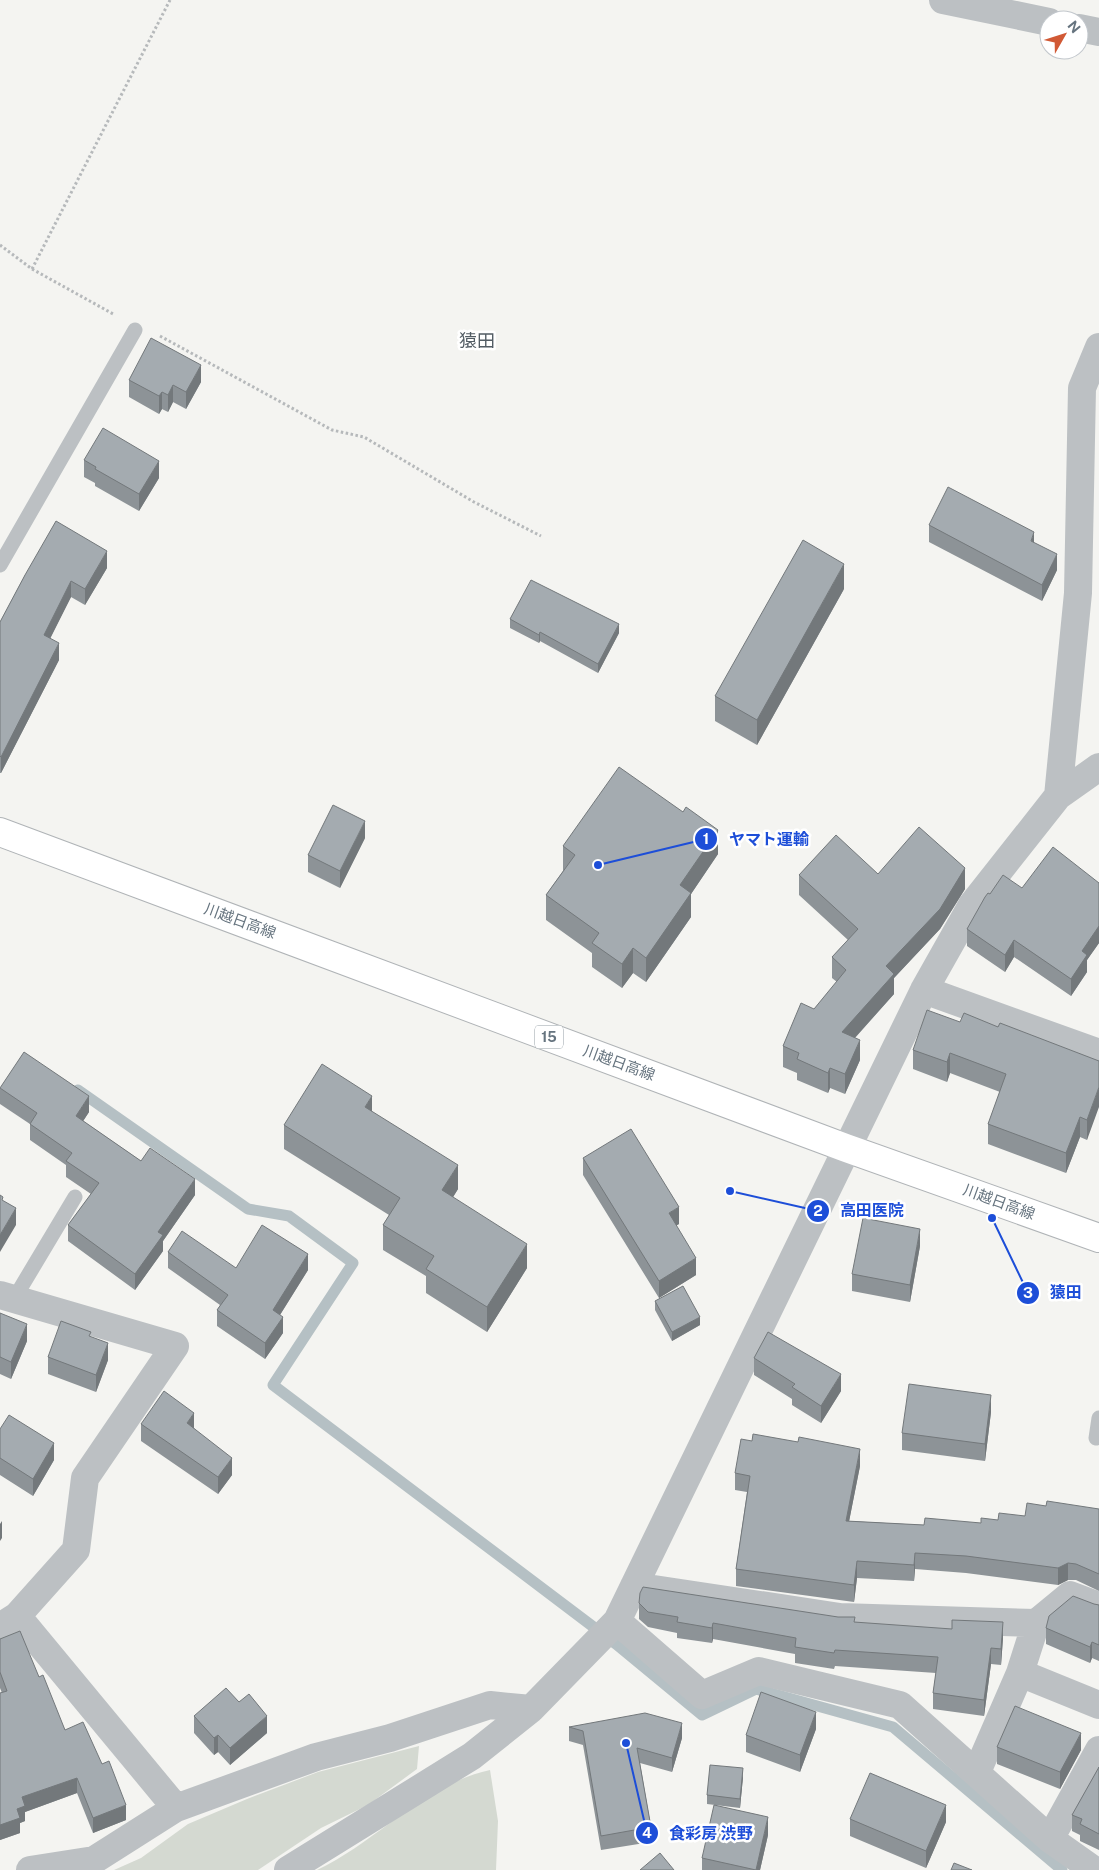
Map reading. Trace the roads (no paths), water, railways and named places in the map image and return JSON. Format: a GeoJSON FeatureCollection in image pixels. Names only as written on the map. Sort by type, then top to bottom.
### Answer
{"type":"FeatureCollection","features":[{"type":"Feature","properties":{"kind":"main road","name":"川越日高線"},"geometry":{"type":"LineString","coordinates":[[0,832],[846,1148],[1099,1238]]}},
{"type":"Feature","properties":{"kind":"street"},"geometry":{"type":"LineString","coordinates":[[943,0],[1039,20]]}},
{"type":"Feature","properties":{"kind":"street"},"geometry":{"type":"LineString","coordinates":[[1058,796],[1078,593],[1082,388],[1099,347]]}},
{"type":"Feature","properties":{"kind":"street"},"geometry":{"type":"LineString","coordinates":[[288,1870],[472,1756],[531,1710],[617,1621],[924,990],[972,905],[1058,796],[1099,767]]}},
{"type":"Feature","properties":{"kind":"street"},"geometry":{"type":"LineString","coordinates":[[924,990],[1099,1053]]}},
{"type":"Feature","properties":{"kind":"street"},"geometry":{"type":"LineString","coordinates":[[7,1297],[175,1346],[85,1478],[76,1550],[8,1621],[176,1808]]}},
{"type":"Feature","properties":{"kind":"street"},"geometry":{"type":"LineString","coordinates":[[634,1586],[840,1617],[1036,1623]]}},
{"type":"Feature","properties":{"kind":"street"},"geometry":{"type":"LineString","coordinates":[[977,1772],[1020,1673],[1036,1623],[1070,1595],[1099,1606]]}},
{"type":"Feature","properties":{"kind":"street"},"geometry":{"type":"LineString","coordinates":[[617,1621],[702,1695],[759,1671],[900,1705],[1050,1839],[1094,1870]]}},
{"type":"Feature","properties":{"kind":"street"},"geometry":{"type":"LineString","coordinates":[[1020,1673],[1099,1705]]}},
{"type":"Feature","properties":{"kind":"street"},"geometry":{"type":"LineString","coordinates":[[30,1870],[94,1860],[176,1808],[316,1757],[390,1738],[490,1705],[531,1710]]}},
{"type":"Feature","properties":{"kind":"street"},"geometry":{"type":"LineString","coordinates":[[1050,1839],[1099,1750]]}},
{"type":"Feature","properties":{"kind":"lane"},"geometry":{"type":"LineString","coordinates":[[0,565],[135,330]]}},
{"type":"Feature","properties":{"kind":"lane"},"geometry":{"type":"LineString","coordinates":[[7,1297],[75,1198]]}},
{"type":"Feature","properties":{"kind":"lane"},"geometry":{"type":"LineString","coordinates":[[1096,1438],[1099,1418]]}},
{"type":"Feature","properties":{"kind":"waterway"},"geometry":{"type":"LineString","coordinates":[[78,1090],[248,1209],[289,1216],[353,1263],[273,1385],[616,1644],[702,1715],[756,1689],[893,1727],[1062,1870]]}},
{"type":"Feature","properties":{"kind":"place","name":"ヤマト運輸"},"geometry":{"type":"Point","coordinates":[598,865]}},
{"type":"Feature","properties":{"kind":"place","name":"高田医院"},"geometry":{"type":"Point","coordinates":[730,1191]}},
{"type":"Feature","properties":{"kind":"place","name":"猿田"},"geometry":{"type":"Point","coordinates":[992,1218]}},
{"type":"Feature","properties":{"kind":"place","name":"食彩房 渋野"},"geometry":{"type":"Point","coordinates":[626,1743]}},
{"type":"Feature","properties":{"kind":"district","name":"猿田"},"geometry":{"type":"Point","coordinates":[477,341]}}]}
